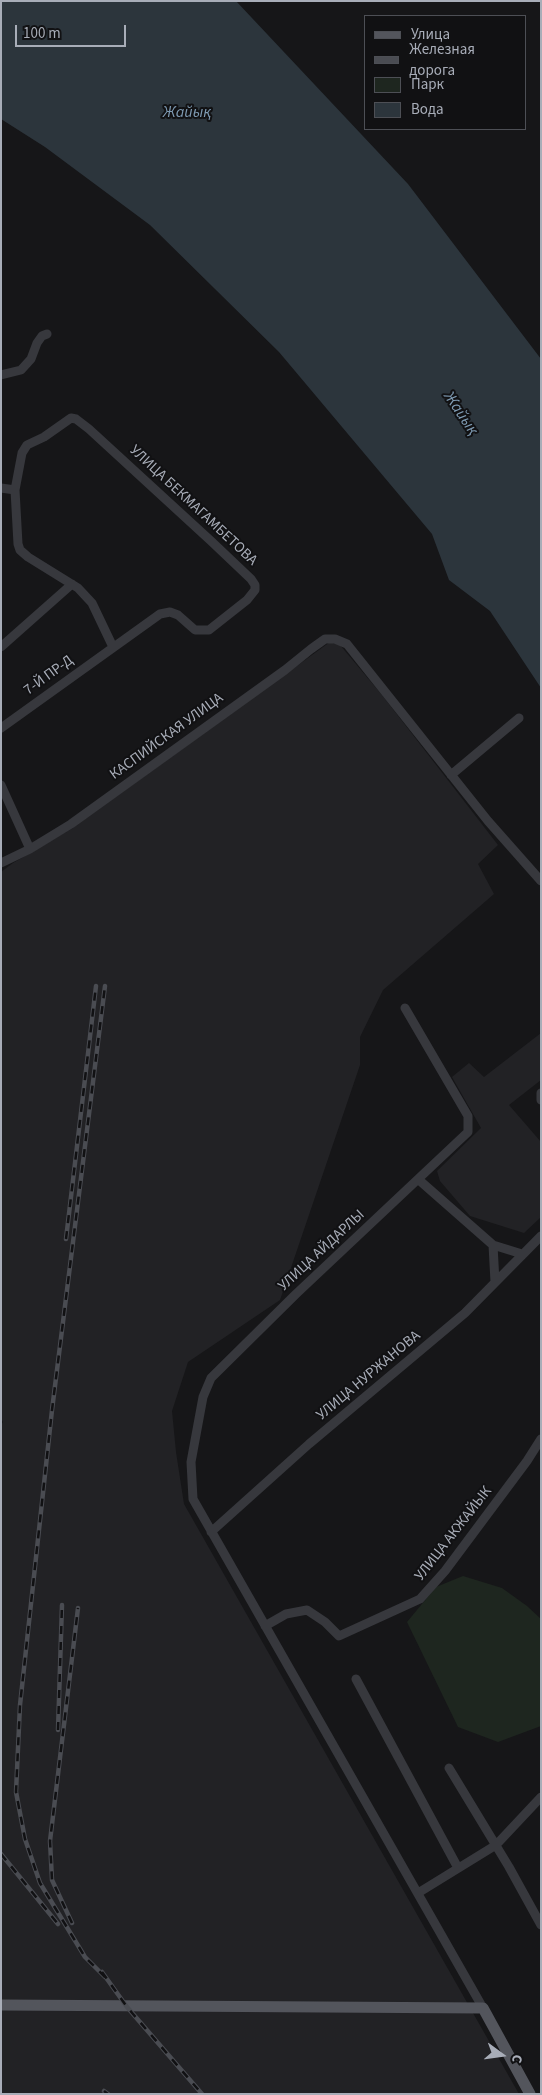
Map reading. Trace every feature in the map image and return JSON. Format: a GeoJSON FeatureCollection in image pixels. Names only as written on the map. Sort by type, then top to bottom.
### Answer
{"type":"FeatureCollection","features":[{"type":"Feature","properties":{"kind":"main road"},"geometry":{"type":"LineString","coordinates":[[1,2005],[483,2008],[530,2094]]}},
{"type":"Feature","properties":{"kind":"street"},"geometry":{"type":"LineString","coordinates":[[1,375],[21,370],[31,359],[42,336],[47,334]]}},
{"type":"Feature","properties":{"kind":"street","name":"УЛИЦА БЕКМАГАМБЕТОВА"},"geometry":{"type":"LineString","coordinates":[[14,490],[22,454],[27,445],[44,437],[66,420],[76,419],[211,541],[255,585],[253,595],[209,630],[195,630],[178,615],[170,612],[160,614],[146,622],[113,647]]}},
{"type":"Feature","properties":{"kind":"street"},"geometry":{"type":"LineString","coordinates":[[1,488],[14,490],[20,550],[72,584],[92,603],[113,647]]}},
{"type":"Feature","properties":{"kind":"street"},"geometry":{"type":"LineString","coordinates":[[1,647],[72,584]]}},
{"type":"Feature","properties":{"kind":"street","name":"КАСПИЙСКАЯ УЛИЦА"},"geometry":{"type":"LineString","coordinates":[[1,863],[30,849],[71,824],[325,639],[335,639],[348,644],[451,775]]}},
{"type":"Feature","properties":{"kind":"street","name":"7-Й ПР-Д"},"geometry":{"type":"LineString","coordinates":[[1,728],[113,647]]}},
{"type":"Feature","properties":{"kind":"street"},"geometry":{"type":"LineString","coordinates":[[519,718],[451,775],[488,822],[541,881]]}},
{"type":"Feature","properties":{"kind":"street"},"geometry":{"type":"LineString","coordinates":[[1,785],[30,849]]}},
{"type":"Feature","properties":{"kind":"street","name":"УЛИЦА АЙДАРЛЫ"},"geometry":{"type":"LineString","coordinates":[[405,1008],[468,1116],[468,1132],[296,1294],[211,1378],[203,1397],[191,1462],[193,1499],[483,2008]]}},
{"type":"Feature","properties":{"kind":"street"},"geometry":{"type":"LineString","coordinates":[[541,1093],[541,1100]]}},
{"type":"Feature","properties":{"kind":"street"},"geometry":{"type":"LineString","coordinates":[[418,1180],[492,1245],[522,1254]]}},
{"type":"Feature","properties":{"kind":"street","name":"УЛИЦА НУРЖАНОВА"},"geometry":{"type":"LineString","coordinates":[[211,1532],[309,1444],[465,1313],[541,1236]]}},
{"type":"Feature","properties":{"kind":"street"},"geometry":{"type":"LineString","coordinates":[[492,1245],[495,1282]]}},
{"type":"Feature","properties":{"kind":"street","name":"УЛИЦА АКЖАЙЫК"},"geometry":{"type":"LineString","coordinates":[[266,1626],[286,1614],[307,1610],[326,1622],[339,1636],[420,1599],[445,1571],[527,1461],[541,1439]]}},
{"type":"Feature","properties":{"kind":"street"},"geometry":{"type":"LineString","coordinates":[[356,1679],[458,1868]]}},
{"type":"Feature","properties":{"kind":"street"},"geometry":{"type":"LineString","coordinates":[[449,1768],[496,1845],[541,1925]]}},
{"type":"Feature","properties":{"kind":"street"},"geometry":{"type":"LineString","coordinates":[[418,1893],[496,1845],[541,1797]]}},
{"type":"Feature","properties":{"kind":"shaded area"},"geometry":{"type":"Polygon","coordinates":[[[330,642],[340,645],[382,695],[498,845],[478,864],[494,894],[383,990],[360,1037],[360,1065],[280,1300],[188,1362],[172,1411],[176,1452],[184,1504],[519,2094],[1,2094],[1,1425],[3,1422],[1,1419],[1,872],[73,828],[330,642]]]}},
{"type":"Feature","properties":{"kind":"shaded area"},"geometry":{"type":"Polygon","coordinates":[[[541,1033],[541,1080],[509,1105],[541,1142],[541,1217],[524,1233],[470,1216],[440,1181],[437,1171],[481,1128],[452,1077],[469,1063],[484,1077],[541,1033]]]}},
{"type":"Feature","properties":{"kind":"green space"},"geometry":{"type":"Polygon","coordinates":[[[463,1576],[502,1588],[541,1619],[541,1726],[498,1742],[458,1727],[407,1622],[436,1587],[463,1576]]]}},
{"type":"Feature","properties":{"kind":"water","name":"Жайық"},"geometry":{"type":"Polygon","coordinates":[[[1,1],[236,1],[408,184],[541,359],[541,688],[490,611],[449,580],[432,534],[279,352],[150,225],[45,147],[1,119],[1,1]]]}},
{"type":"Feature","properties":{"kind":"railway"},"geometry":{"type":"LineString","coordinates":[[66,1239],[96,986]]}},
{"type":"Feature","properties":{"kind":"railway"},"geometry":{"type":"LineString","coordinates":[[105,986],[52,1410],[20,1705],[16,1792],[25,1839],[40,1883],[85,1957],[105,1977]]}},
{"type":"Feature","properties":{"kind":"railway"},"geometry":{"type":"LineString","coordinates":[[58,1730],[62,1605]]}},
{"type":"Feature","properties":{"kind":"railway"},"geometry":{"type":"LineString","coordinates":[[72,1923],[52,1880],[50,1841],[78,1608]]}},
{"type":"Feature","properties":{"kind":"railway"},"geometry":{"type":"LineString","coordinates":[[1,1854],[58,1924]]}},
{"type":"Feature","properties":{"kind":"railway"},"geometry":{"type":"LineString","coordinates":[[102,1972],[127,2007],[202,2094]]}},
{"type":"Feature","properties":{"kind":"railway"},"geometry":{"type":"LineString","coordinates":[[104,2091],[108,2094]]}}]}
